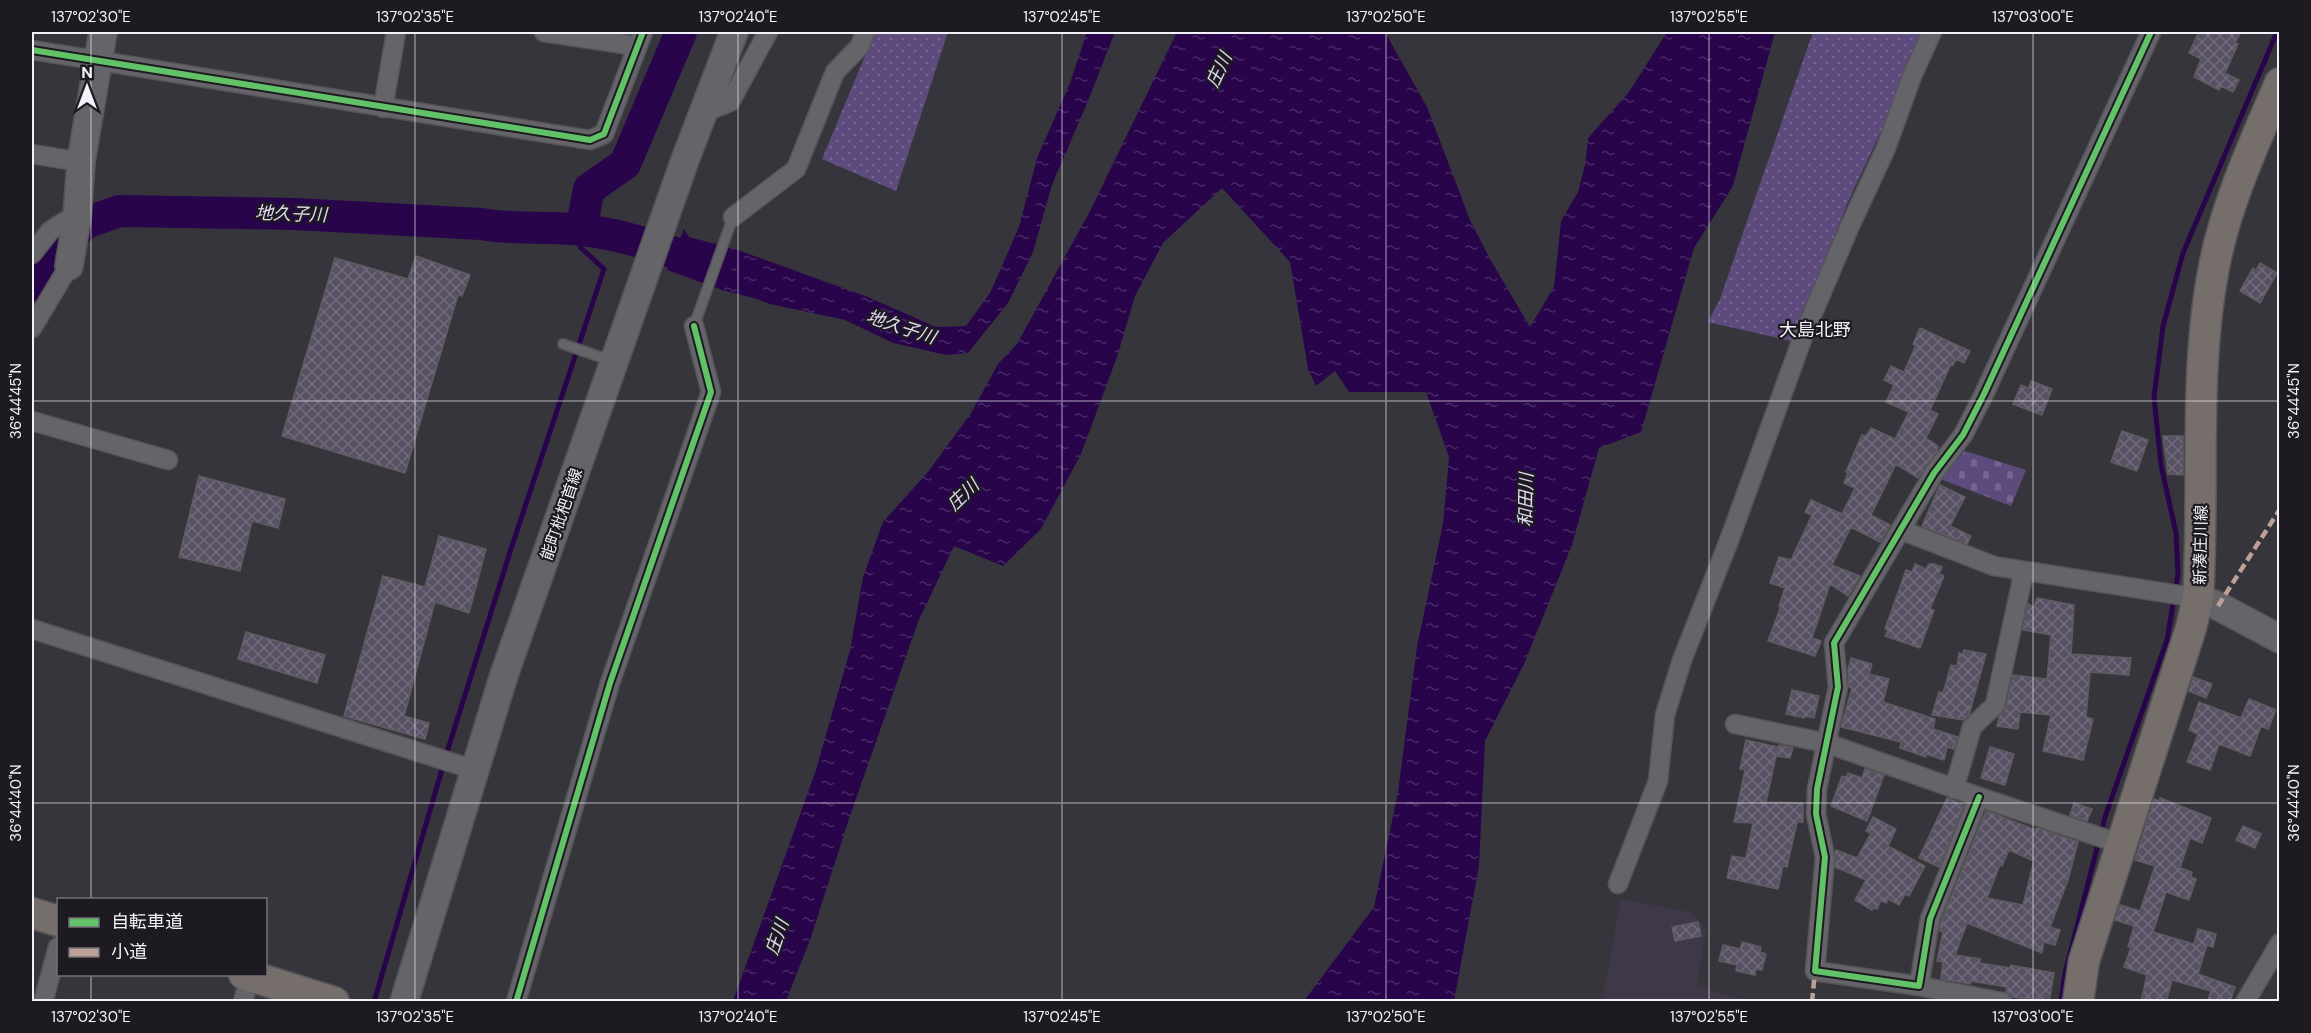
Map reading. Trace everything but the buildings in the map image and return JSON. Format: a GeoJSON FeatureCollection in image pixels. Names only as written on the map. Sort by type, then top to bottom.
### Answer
{"type":"FeatureCollection","features":[{"type":"Feature","properties":{"kind":"main road"},"geometry":{"type":"LineString","coordinates":[[69,266],[77,216],[81,162],[103,32]]}},
{"type":"Feature","properties":{"kind":"main road","name":"能町枇杷首線"},"geometry":{"type":"LineString","coordinates":[[404,1002],[464,766],[504,675],[606,359],[633,308],[702,113],[734,32]]}},
{"type":"Feature","properties":{"kind":"main road","name":"新湊庄川線"},"geometry":{"type":"LineString","coordinates":[[2078,1002],[2084,961],[2188,640],[2198,598],[2204,337],[2214,266],[2224,224],[2280,83]]}},
{"type":"Feature","properties":{"kind":"main road"},"geometry":{"type":"LineString","coordinates":[[2198,598],[2280,639]]}},
{"type":"Feature","properties":{"kind":"main road"},"geometry":{"type":"LineString","coordinates":[[32,913],[57,921]]}},
{"type":"Feature","properties":{"kind":"main road"},"geometry":{"type":"LineString","coordinates":[[246,984],[334,1002]]}},
{"type":"Feature","properties":{"kind":"street"},"geometry":{"type":"LineString","coordinates":[[383,108],[396,32]]}},
{"type":"Feature","properties":{"kind":"street"},"geometry":{"type":"LineString","coordinates":[[32,50],[590,141],[604,134],[640,39],[544,32]]}},
{"type":"Feature","properties":{"kind":"street"},"geometry":{"type":"LineString","coordinates":[[702,113],[730,102],[768,32]]}},
{"type":"Feature","properties":{"kind":"street"},"geometry":{"type":"LineString","coordinates":[[733,217],[796,169],[835,72],[860,45],[866,32]]}},
{"type":"Feature","properties":{"kind":"street"},"geometry":{"type":"LineString","coordinates":[[1618,884],[1659,781],[1665,715],[1682,660],[1730,538],[1804,334],[1886,148],[1912,76],[1932,32]]}},
{"type":"Feature","properties":{"kind":"street"},"geometry":{"type":"LineString","coordinates":[[2002,1002],[1919,986],[1815,971],[1825,857],[1816,814],[1817,789],[1838,687],[1834,644],[1934,473],[1963,435],[2151,32]]}},
{"type":"Feature","properties":{"kind":"street"},"geometry":{"type":"LineString","coordinates":[[32,154],[81,162]]}},
{"type":"Feature","properties":{"kind":"street"},"geometry":{"type":"LineString","coordinates":[[32,254],[50,231],[77,216]]}},
{"type":"Feature","properties":{"kind":"street"},"geometry":{"type":"LineString","coordinates":[[32,328],[69,266]]}},
{"type":"Feature","properties":{"kind":"street"},"geometry":{"type":"LineString","coordinates":[[516,1002],[610,683],[711,392],[694,326]]}},
{"type":"Feature","properties":{"kind":"street"},"geometry":{"type":"LineString","coordinates":[[32,421],[168,460]]}},
{"type":"Feature","properties":{"kind":"street"},"geometry":{"type":"LineString","coordinates":[[1901,530],[1994,566],[2198,598]]}},
{"type":"Feature","properties":{"kind":"street"},"geometry":{"type":"LineString","coordinates":[[1954,789],[1972,727],[1995,705],[2024,571]]}},
{"type":"Feature","properties":{"kind":"street"},"geometry":{"type":"LineString","coordinates":[[32,628],[464,766]]}},
{"type":"Feature","properties":{"kind":"street"},"geometry":{"type":"LineString","coordinates":[[1735,724],[1827,743],[1979,798],[2121,844]]}},
{"type":"Feature","properties":{"kind":"street"},"geometry":{"type":"LineString","coordinates":[[1919,986],[1930,919],[1979,798]]}},
{"type":"Feature","properties":{"kind":"street"},"geometry":{"type":"LineString","coordinates":[[2245,1002],[2280,943]]}},
{"type":"Feature","properties":{"kind":"street"},"geometry":{"type":"LineString","coordinates":[[40,996],[57,950]]}},
{"type":"Feature","properties":{"kind":"lane"},"geometry":{"type":"LineString","coordinates":[[694,326],[733,217]]}},
{"type":"Feature","properties":{"kind":"lane"},"geometry":{"type":"LineString","coordinates":[[563,344],[606,359]]}},
{"type":"Feature","properties":{"kind":"shaded area"},"geometry":{"type":"Polygon","coordinates":[[[1621,899],[1691,912],[1706,930],[1697,983],[1717,993],[1749,1001],[1602,1002],[1621,899]]]}},
{"type":"Feature","properties":{"kind":"green space"},"geometry":{"type":"Polygon","coordinates":[[[875,32],[948,32],[896,191],[822,159],[875,32]]]}},
{"type":"Feature","properties":{"kind":"green space"},"geometry":{"type":"Polygon","coordinates":[[[1813,32],[1928,32],[1851,195],[1791,341],[1708,322],[1720,299],[1813,32]]]}},
{"type":"Feature","properties":{"kind":"green space"},"geometry":{"type":"Polygon","coordinates":[[[1965,451],[2026,470],[2011,506],[1940,479],[1965,451]]]}},
{"type":"Feature","properties":{"kind":"water"},"geometry":{"type":"Polygon","coordinates":[[[1087,32],[1115,32],[1052,185],[1033,252],[1008,303],[968,353],[946,355],[893,343],[845,320],[770,304],[667,270],[684,229],[689,237],[735,249],[868,297],[936,327],[966,326],[990,293],[1019,227],[1037,158],[1070,83],[1087,32]]]}},
{"type":"Feature","properties":{"kind":"water"},"geometry":{"type":"Polygon","coordinates":[[[1177,32],[1385,32],[1427,107],[1470,220],[1530,327],[1554,287],[1561,221],[1578,192],[1585,165],[1588,138],[1629,92],[1667,32],[1775,32],[1733,186],[1694,248],[1641,432],[1599,448],[1572,545],[1524,664],[1485,741],[1479,866],[1454,1001],[1304,1001],[1374,907],[1398,792],[1417,646],[1443,524],[1449,457],[1426,392],[1349,392],[1335,371],[1316,386],[1308,369],[1290,262],[1222,188],[1163,243],[1135,296],[1117,357],[1081,454],[1041,529],[1003,566],[954,546],[918,622],[850,816],[810,940],[786,1001],[733,1001],[816,770],[850,650],[863,577],[883,522],[928,472],[971,413],[998,364],[1017,344],[1090,211],[1177,32]]]}},
{"type":"Feature","properties":{"kind":"waterway","name":"地久子川"},"geometry":{"type":"LineString","coordinates":[[581,230],[589,189],[625,164],[681,32]]}},
{"type":"Feature","properties":{"kind":"waterway"},"geometry":{"type":"LineString","coordinates":[[2061,1002],[2065,973],[2105,817],[2167,640],[2178,574],[2176,533],[2161,465],[2154,397],[2163,326],[2183,253],[2277,32]]}},
{"type":"Feature","properties":{"kind":"waterway","name":"地久子川"},"geometry":{"type":"LineString","coordinates":[[32,285],[59,245],[88,222],[120,211],[295,214],[582,230],[633,240],[716,267]]}},
{"type":"Feature","properties":{"kind":"waterway"},"geometry":{"type":"LineString","coordinates":[[374,1002],[448,749],[511,549],[604,269],[580,247],[581,230]]}},
{"type":"Feature","properties":{"kind":"marked path"},"geometry":{"type":"LineString","coordinates":[[2218,606],[2280,509]]}},
{"type":"Feature","properties":{"kind":"marked path"},"geometry":{"type":"LineString","coordinates":[[1812,1002],[1815,971]]}},
{"type":"Feature","properties":{"kind":"cycle path"},"geometry":{"type":"LineString","coordinates":[[32,50],[590,140],[604,134],[643,32]]}},
{"type":"Feature","properties":{"kind":"cycle path"},"geometry":{"type":"LineString","coordinates":[[1979,797],[1930,919],[1919,986],[1815,971],[1825,857],[1816,814],[1817,789],[1838,687],[1834,643],[1934,473],[1963,435],[2151,32]]}},
{"type":"Feature","properties":{"kind":"cycle path"},"geometry":{"type":"LineString","coordinates":[[516,1002],[610,683],[711,392],[694,326]]}},
{"type":"Feature","properties":{"kind":"district","name":"大島北野"},"geometry":{"type":"Point","coordinates":[1815,330]}},
{"type":"Feature","properties":{"kind":"water label","name":"庄川"},"geometry":{"type":"Point","coordinates":[1219,70]}},
{"type":"Feature","properties":{"kind":"water label","name":"庄川"},"geometry":{"type":"Point","coordinates":[963,495]}},
{"type":"Feature","properties":{"kind":"water label","name":"和田川"},"geometry":{"type":"Point","coordinates":[1526,500]}},
{"type":"Feature","properties":{"kind":"water label","name":"庄川"},"geometry":{"type":"Point","coordinates":[777,937]}}]}
